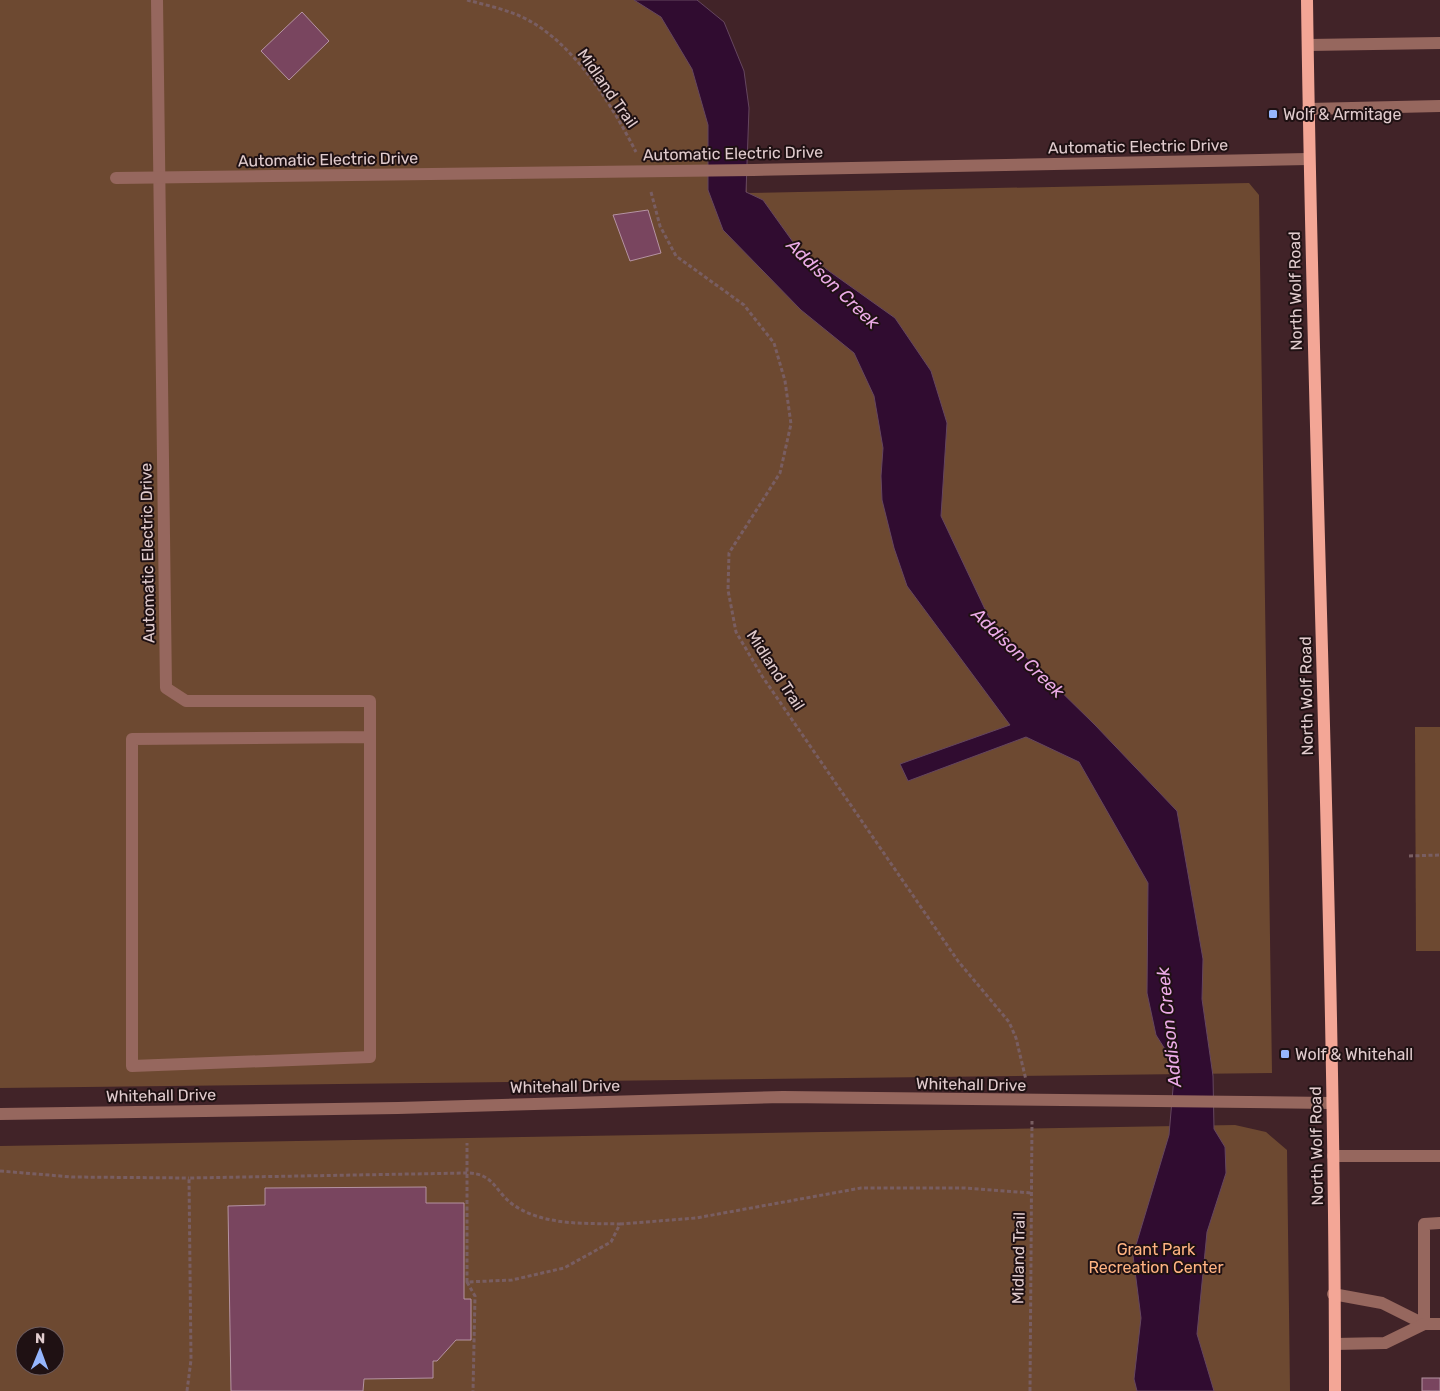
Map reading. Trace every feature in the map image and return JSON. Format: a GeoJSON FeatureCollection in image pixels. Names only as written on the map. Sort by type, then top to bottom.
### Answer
{"type":"FeatureCollection","features":[{"type":"Feature","properties":{"kind":"main road","name":"North Wolf Road"},"geometry":{"type":"LineString","coordinates":[[1307,0],[1308,158],[1333,1156],[1336,1391]]}},
{"type":"Feature","properties":{"kind":"street","name":"Automatic Electric Drive"},"geometry":{"type":"LineString","coordinates":[[157,0],[166,688],[186,701],[370,701],[370,737]]}},
{"type":"Feature","properties":{"kind":"street"},"geometry":{"type":"LineString","coordinates":[[1308,45],[1440,43]]}},
{"type":"Feature","properties":{"kind":"street"},"geometry":{"type":"LineString","coordinates":[[1308,108],[1440,106]]}},
{"type":"Feature","properties":{"kind":"street","name":"Automatic Electric Drive"},"geometry":{"type":"LineString","coordinates":[[116,178],[753,170],[1308,158]]}},
{"type":"Feature","properties":{"kind":"street"},"geometry":{"type":"LineString","coordinates":[[370,737],[370,1057],[132,1066],[132,739],[370,737]]}},
{"type":"Feature","properties":{"kind":"street","name":"Whitehall Drive"},"geometry":{"type":"LineString","coordinates":[[0,1114],[388,1108],[783,1097],[1331,1104]]}},
{"type":"Feature","properties":{"kind":"street"},"geometry":{"type":"LineString","coordinates":[[1333,1156],[1440,1156]]}},
{"type":"Feature","properties":{"kind":"street"},"geometry":{"type":"LineString","coordinates":[[1424,1324],[1424,1224],[1440,1223]]}},
{"type":"Feature","properties":{"kind":"street"},"geometry":{"type":"LineString","coordinates":[[1334,1294],[1382,1303],[1424,1324]]}},
{"type":"Feature","properties":{"kind":"street"},"geometry":{"type":"LineString","coordinates":[[1336,1344],[1384,1343],[1424,1324],[1440,1324]]}},
{"type":"Feature","properties":{"kind":"path","name":"Midland Trail"},"geometry":{"type":"LineString","coordinates":[[467,0],[515,14],[553,35],[591,80],[624,130],[645,171],[660,226],[676,256],[744,305],[774,343],[785,381],[791,424],[780,473],[729,553],[728,590],[736,632],[762,676],[958,961],[1009,1022],[1016,1038],[1026,1080]]}},
{"type":"Feature","properties":{"kind":"path"},"geometry":{"type":"LineString","coordinates":[[1409,856],[1440,855]]}},
{"type":"Feature","properties":{"kind":"path","name":"Midland Trail"},"geometry":{"type":"LineString","coordinates":[[1030,1391],[1032,1125]]}},
{"type":"Feature","properties":{"kind":"path"},"geometry":{"type":"LineString","coordinates":[[467,1143],[468,1282],[475,1296],[473,1391]]}},
{"type":"Feature","properties":{"kind":"path"},"geometry":{"type":"LineString","coordinates":[[0,1172],[72,1177],[189,1178],[480,1173],[514,1205],[553,1221],[620,1224],[696,1218],[861,1188],[964,1188],[1032,1193]]}},
{"type":"Feature","properties":{"kind":"path"},"geometry":{"type":"LineString","coordinates":[[188,1391],[191,1360],[189,1178]]}},
{"type":"Feature","properties":{"kind":"path"},"geometry":{"type":"LineString","coordinates":[[468,1282],[512,1280],[564,1268],[612,1242],[620,1224]]}},
{"type":"Feature","properties":{"kind":"green space"},"geometry":{"type":"Polygon","coordinates":[[[0,0],[693,0],[724,22],[746,90],[747,193],[1249,183],[1259,195],[1272,1073],[0,1088],[0,0]]]}},
{"type":"Feature","properties":{"kind":"green space"},"geometry":{"type":"Polygon","coordinates":[[[1415,727],[1440,727],[1440,951],[1416,951],[1415,727]]]}},
{"type":"Feature","properties":{"kind":"green space","name":"Grant Park Recreation Center"},"geometry":{"type":"Polygon","coordinates":[[[1235,1125],[1266,1132],[1287,1150],[1290,1391],[0,1391],[0,1146],[1235,1125]]]}},
{"type":"Feature","properties":{"kind":"water","name":"Addison Creek"},"geometry":{"type":"Polygon","coordinates":[[[634,0],[697,0],[724,22],[744,71],[749,108],[746,192],[763,200],[798,249],[895,318],[931,371],[947,423],[941,516],[992,624],[1095,725],[1177,811],[1203,959],[1202,999],[1213,1076],[1214,1129],[1225,1147],[1226,1173],[1207,1232],[1197,1334],[1214,1391],[1137,1391],[1134,1379],[1141,1318],[1133,1255],[1169,1135],[1175,1065],[1156,1035],[1147,993],[1148,883],[1079,762],[1026,737],[908,781],[900,764],[1010,725],[907,586],[894,548],[882,500],[883,448],[874,396],[854,353],[801,310],[723,230],[708,190],[708,125],[692,69],[661,17],[634,0]]]}},
{"type":"Feature","properties":{"kind":"building"},"geometry":{"type":"Polygon","coordinates":[[[302,12],[329,41],[289,80],[261,51],[302,12]]]}},
{"type":"Feature","properties":{"kind":"building"},"geometry":{"type":"Polygon","coordinates":[[[648,210],[661,253],[630,261],[613,215],[648,210]]]}},
{"type":"Feature","properties":{"kind":"building"},"geometry":{"type":"Polygon","coordinates":[[[426,1187],[426,1203],[464,1203],[464,1299],[471,1299],[471,1340],[456,1340],[437,1361],[433,1361],[433,1378],[364,1379],[363,1391],[231,1391],[228,1206],[265,1205],[265,1188],[426,1187]]]}},
{"type":"Feature","properties":{"kind":"building"},"geometry":{"type":"Polygon","coordinates":[[[1422,1378],[1440,1378],[1440,1391],[1422,1391],[1422,1378]]]}},
{"type":"Feature","properties":{"kind":"place","name":"Wolf & Armitage"},"geometry":{"type":"Point","coordinates":[1273,114]}},
{"type":"Feature","properties":{"kind":"place","name":"Wolf & Whitehall"},"geometry":{"type":"Point","coordinates":[1285,1054]}}]}
